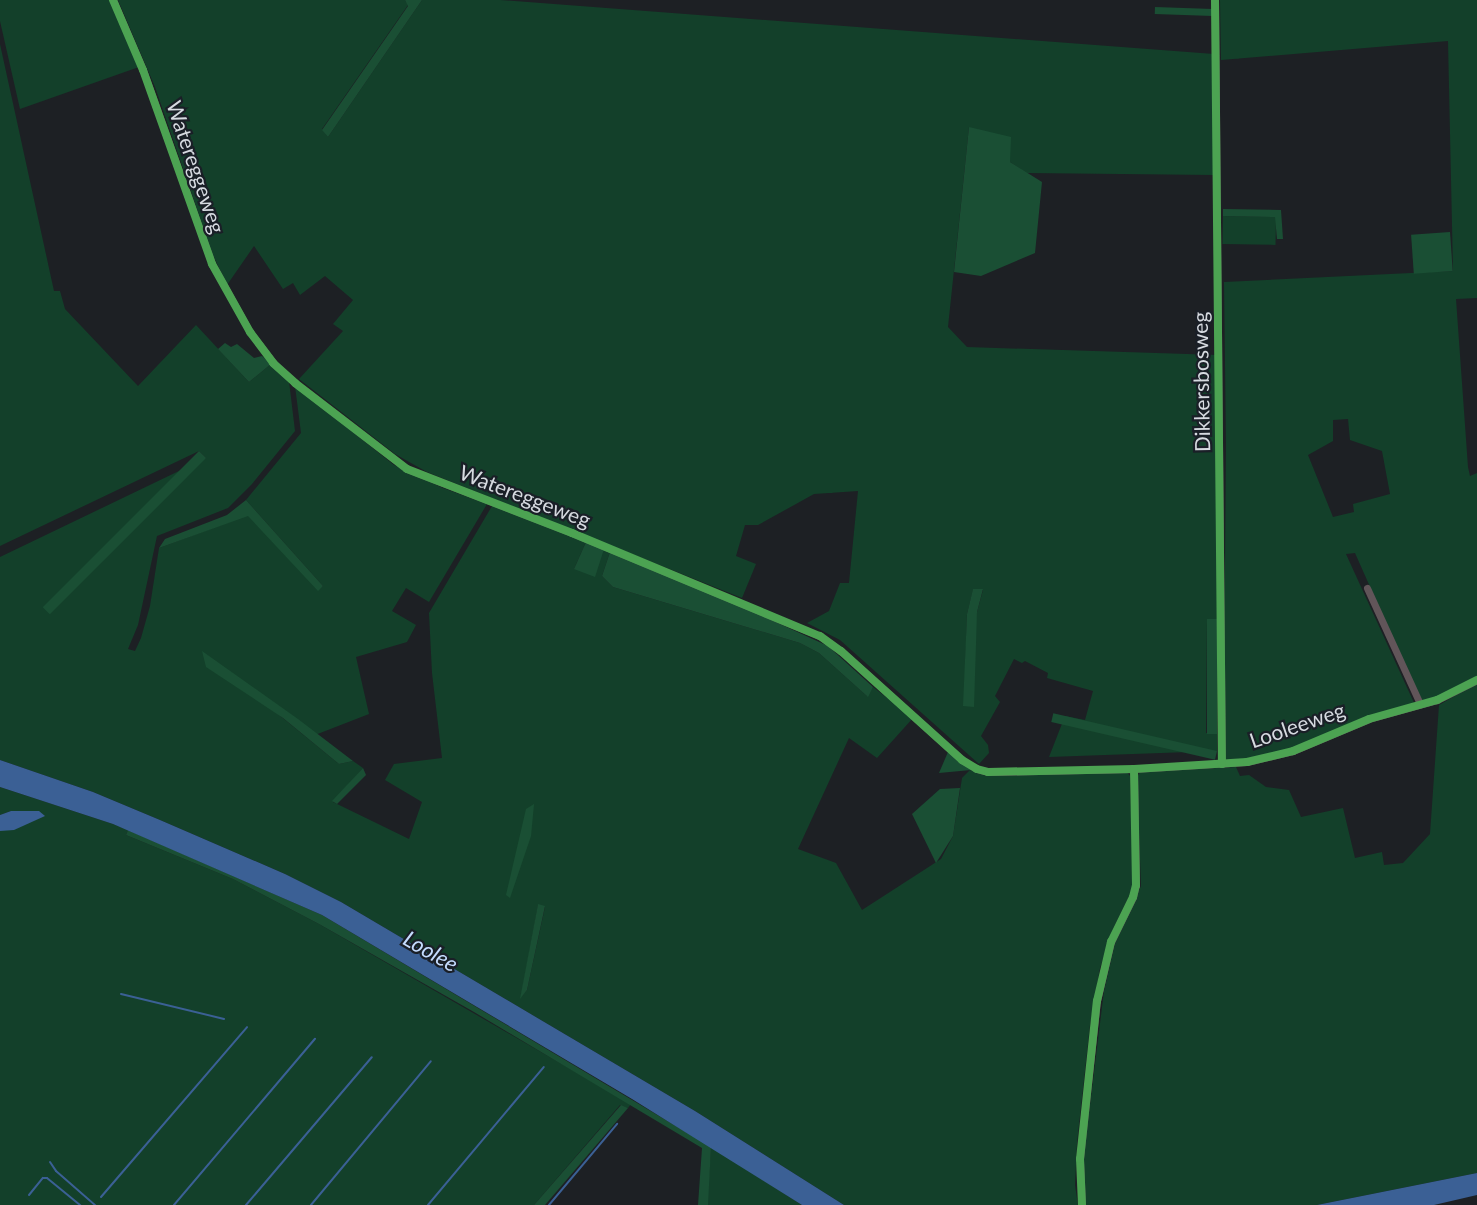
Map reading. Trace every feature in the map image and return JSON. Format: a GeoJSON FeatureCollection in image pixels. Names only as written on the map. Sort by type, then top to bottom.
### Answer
{"type":"FeatureCollection","features":[{"type":"Feature","properties":{"kind":"street","name":"Watereggeweg"},"geometry":{"type":"LineString","coordinates":[[113,0],[143,70],[212,264],[250,332],[273,363],[295,383],[394,461],[435,481],[572,533],[820,636],[841,651],[962,760],[977,769],[988,772],[1134,769]]}},
{"type":"Feature","properties":{"kind":"street","name":"Dikkersbosweg"},"geometry":{"type":"LineString","coordinates":[[1215,0],[1222,764]]}},
{"type":"Feature","properties":{"kind":"street"},"geometry":{"type":"LineString","coordinates":[[1367,588],[1420,704]]}},
{"type":"Feature","properties":{"kind":"street","name":"Looleeweg"},"geometry":{"type":"LineString","coordinates":[[1134,769],[1247,762],[1293,751],[1369,719],[1437,700],[1477,680]]}},
{"type":"Feature","properties":{"kind":"street"},"geometry":{"type":"LineString","coordinates":[[1082,1205],[1080,1159],[1097,1000],[1111,942],[1133,897],[1136,885],[1134,769]]}},
{"type":"Feature","properties":{"kind":"green space"},"geometry":{"type":"Polygon","coordinates":[[[0,0],[111,0],[139,67],[20,109],[0,21],[0,0]]]}},
{"type":"Feature","properties":{"kind":"green space"},"geometry":{"type":"Polygon","coordinates":[[[118,0],[405,0],[408,5],[322,129],[328,137],[422,0],[500,0],[1214,54],[1215,175],[1027,173],[1010,162],[969,127],[948,327],[967,347],[1218,355],[1217,619],[1207,620],[1206,733],[1217,733],[1217,751],[1049,757],[1065,716],[1085,720],[1093,691],[1047,678],[1048,673],[1025,661],[1022,663],[1014,659],[995,696],[1000,702],[981,736],[988,745],[989,753],[979,764],[840,640],[807,623],[829,611],[840,583],[849,583],[858,491],[814,494],[758,525],[745,525],[736,556],[756,564],[742,598],[427,472],[395,454],[299,379],[343,331],[333,324],[353,300],[325,276],[300,295],[293,283],[283,289],[254,246],[227,285],[212,253],[155,87],[118,0]],[[973,590],[967,614],[964,706],[977,612],[983,590],[973,590]]]}},
{"type":"Feature","properties":{"kind":"green space"},"geometry":{"type":"Polygon","coordinates":[[[405,0],[422,0],[328,137],[322,130],[408,6],[405,0]]]}},
{"type":"Feature","properties":{"kind":"green space"},"geometry":{"type":"Polygon","coordinates":[[[1220,0],[1477,0],[1477,298],[1456,299],[1468,467],[1470,476],[1477,473],[1477,676],[1444,696],[1422,704],[1355,553],[1346,554],[1415,705],[1374,714],[1297,748],[1233,761],[1226,759],[1224,682],[1226,446],[1224,282],[1453,271],[1448,41],[1221,60],[1220,0]],[[1348,419],[1333,420],[1333,441],[1308,455],[1333,517],[1354,512],[1353,504],[1390,494],[1382,451],[1350,440],[1348,419]]]}},
{"type":"Feature","properties":{"kind":"green space"},"geometry":{"type":"Polygon","coordinates":[[[1155,7],[1213,9],[1213,16],[1155,14],[1155,7]]]}},
{"type":"Feature","properties":{"kind":"green space"},"geometry":{"type":"Polygon","coordinates":[[[0,44],[54,291],[60,291],[65,309],[138,386],[196,325],[249,382],[271,364],[289,381],[295,431],[252,484],[228,508],[157,536],[138,625],[128,649],[135,651],[141,638],[150,606],[159,548],[248,515],[318,590],[323,586],[246,500],[301,433],[295,386],[394,465],[443,488],[487,504],[429,602],[406,588],[392,611],[416,625],[407,642],[356,657],[369,714],[315,735],[297,719],[202,652],[339,764],[353,761],[363,768],[333,802],[409,839],[422,802],[385,780],[394,764],[442,758],[432,673],[429,613],[492,506],[586,542],[574,569],[604,549],[610,552],[602,576],[613,587],[800,643],[819,653],[867,696],[873,687],[913,718],[877,758],[849,738],[798,849],[836,863],[862,910],[941,859],[953,836],[962,778],[970,770],[986,776],[1127,772],[1130,776],[1133,879],[1131,892],[1113,929],[1100,968],[1090,1025],[1077,1143],[1075,1185],[1078,1205],[844,1205],[695,1111],[341,902],[285,874],[93,792],[0,760],[0,557],[206,458],[199,451],[0,546],[0,44]],[[538,905],[521,997],[527,990],[545,907],[538,905]]]}},
{"type":"Feature","properties":{"kind":"green space"},"geometry":{"type":"Polygon","coordinates":[[[969,127],[1011,137],[1010,162],[1042,182],[1035,253],[981,276],[954,272],[969,127]]]}},
{"type":"Feature","properties":{"kind":"green space"},"geometry":{"type":"Polygon","coordinates":[[[1223,209],[1281,210],[1283,239],[1277,239],[1275,217],[1223,216],[1223,209]]]}},
{"type":"Feature","properties":{"kind":"green space"},"geometry":{"type":"Polygon","coordinates":[[[1223,216],[1276,217],[1276,245],[1223,244],[1223,216]]]}},
{"type":"Feature","properties":{"kind":"green space"},"geometry":{"type":"Polygon","coordinates":[[[1450,232],[1453,271],[1414,274],[1411,235],[1450,232]]]}},
{"type":"Feature","properties":{"kind":"green space"},"geometry":{"type":"Polygon","coordinates":[[[225,343],[231,347],[237,344],[254,358],[262,356],[271,364],[249,382],[218,349],[225,343]]]}},
{"type":"Feature","properties":{"kind":"green space"},"geometry":{"type":"Polygon","coordinates":[[[199,451],[206,458],[50,614],[43,607],[199,451]]]}},
{"type":"Feature","properties":{"kind":"green space"},"geometry":{"type":"Polygon","coordinates":[[[246,500],[323,586],[318,591],[248,516],[159,548],[165,539],[227,515],[246,500]]]}},
{"type":"Feature","properties":{"kind":"green space"},"geometry":{"type":"Polygon","coordinates":[[[586,542],[604,549],[595,577],[574,569],[586,542]]]}},
{"type":"Feature","properties":{"kind":"green space"},"geometry":{"type":"Polygon","coordinates":[[[610,552],[828,646],[873,687],[868,697],[819,653],[800,643],[613,587],[602,576],[610,552]]]}},
{"type":"Feature","properties":{"kind":"green space"},"geometry":{"type":"Polygon","coordinates":[[[973,589],[983,589],[977,612],[974,707],[963,706],[967,614],[973,589]]]}},
{"type":"Feature","properties":{"kind":"green space"},"geometry":{"type":"Polygon","coordinates":[[[1207,619],[1217,619],[1217,734],[1207,734],[1207,619]]]}},
{"type":"Feature","properties":{"kind":"green space"},"geometry":{"type":"Polygon","coordinates":[[[202,651],[353,761],[339,764],[283,718],[206,667],[202,651]]]}},
{"type":"Feature","properties":{"kind":"green space"},"geometry":{"type":"Polygon","coordinates":[[[1477,683],[1477,1173],[1317,1205],[1084,1205],[1082,1170],[1104,991],[1115,943],[1141,886],[1137,777],[1140,772],[1236,767],[1240,776],[1249,775],[1266,787],[1289,790],[1301,817],[1343,808],[1355,858],[1382,852],[1384,865],[1403,863],[1430,834],[1439,705],[1477,683]]]}},
{"type":"Feature","properties":{"kind":"green space"},"geometry":{"type":"Polygon","coordinates":[[[1053,713],[1217,751],[1215,760],[1051,722],[1053,713]]]}},
{"type":"Feature","properties":{"kind":"green space"},"geometry":{"type":"Polygon","coordinates":[[[948,752],[971,770],[939,773],[948,752]]]}},
{"type":"Feature","properties":{"kind":"green space"},"geometry":{"type":"Polygon","coordinates":[[[363,768],[366,775],[337,804],[332,801],[363,768]]]}},
{"type":"Feature","properties":{"kind":"green space"},"geometry":{"type":"Polygon","coordinates":[[[0,787],[113,824],[128,830],[126,835],[233,879],[319,924],[631,1104],[628,1108],[620,1105],[534,1205],[0,1205],[0,831],[39,811],[11,811],[0,815],[0,787]]]}},
{"type":"Feature","properties":{"kind":"green space"},"geometry":{"type":"Polygon","coordinates":[[[960,788],[953,836],[936,863],[912,814],[940,789],[960,788]]]}},
{"type":"Feature","properties":{"kind":"green space"},"geometry":{"type":"Polygon","coordinates":[[[534,804],[531,836],[510,898],[506,895],[526,809],[534,804]]]}},
{"type":"Feature","properties":{"kind":"green space"},"geometry":{"type":"Polygon","coordinates":[[[128,830],[322,915],[711,1147],[708,1205],[698,1205],[702,1148],[474,1012],[319,924],[233,879],[126,835],[128,830]]]}},
{"type":"Feature","properties":{"kind":"green space"},"geometry":{"type":"Polygon","coordinates":[[[538,904],[545,906],[527,990],[520,999],[538,904]]]}},
{"type":"Feature","properties":{"kind":"green space"},"geometry":{"type":"Polygon","coordinates":[[[621,1105],[628,1108],[545,1205],[534,1205],[621,1105]]]}},
{"type":"Feature","properties":{"kind":"green space"},"geometry":{"type":"Polygon","coordinates":[[[711,1147],[802,1205],[707,1205],[711,1147]]]}},
{"type":"Feature","properties":{"kind":"water"},"geometry":{"type":"Polygon","coordinates":[[[0,760],[93,792],[285,874],[341,902],[695,1111],[844,1205],[802,1205],[632,1099],[322,915],[113,824],[0,787],[0,760]]]}},
{"type":"Feature","properties":{"kind":"water"},"geometry":{"type":"Polygon","coordinates":[[[11,811],[39,811],[45,816],[14,830],[0,831],[0,815],[11,811]]]}},
{"type":"Feature","properties":{"kind":"water"},"geometry":{"type":"Polygon","coordinates":[[[1477,1173],[1477,1195],[1434,1205],[1317,1205],[1477,1173]]]}},
{"type":"Feature","properties":{"kind":"waterway"},"geometry":{"type":"LineString","coordinates":[[121,994],[224,1019]]}},
{"type":"Feature","properties":{"kind":"waterway"},"geometry":{"type":"LineString","coordinates":[[101,1197],[247,1027]]}},
{"type":"Feature","properties":{"kind":"waterway"},"geometry":{"type":"LineString","coordinates":[[174,1205],[315,1039]]}},
{"type":"Feature","properties":{"kind":"waterway"},"geometry":{"type":"LineString","coordinates":[[246,1205],[372,1057]]}},
{"type":"Feature","properties":{"kind":"waterway"},"geometry":{"type":"LineString","coordinates":[[311,1205],[431,1061]]}},
{"type":"Feature","properties":{"kind":"waterway"},"geometry":{"type":"LineString","coordinates":[[428,1205],[544,1067]]}},
{"type":"Feature","properties":{"kind":"waterway"},"geometry":{"type":"LineString","coordinates":[[549,1205],[617,1124]]}},
{"type":"Feature","properties":{"kind":"waterway"},"geometry":{"type":"LineString","coordinates":[[50,1162],[56,1171],[95,1205]]}},
{"type":"Feature","properties":{"kind":"waterway"},"geometry":{"type":"LineString","coordinates":[[29,1195],[43,1178],[47,1178],[80,1205]]}},
{"type":"Feature","properties":{"kind":"cycle path"},"geometry":{"type":"LineString","coordinates":[[113,0],[143,70],[212,264],[250,332],[273,363],[295,383],[407,469],[572,533],[820,636],[841,651],[962,760],[977,769],[988,772],[1134,769],[1247,762],[1293,751],[1369,719],[1437,700],[1477,680]]}},
{"type":"Feature","properties":{"kind":"cycle path"},"geometry":{"type":"LineString","coordinates":[[1215,0],[1222,764]]}},
{"type":"Feature","properties":{"kind":"cycle path"},"geometry":{"type":"LineString","coordinates":[[1082,1205],[1080,1159],[1097,1001],[1111,942],[1133,897],[1136,885],[1134,769]]}},
{"type":"Feature","properties":{"kind":"water label","name":"Loolee"},"geometry":{"type":"Point","coordinates":[431,951]}}]}
